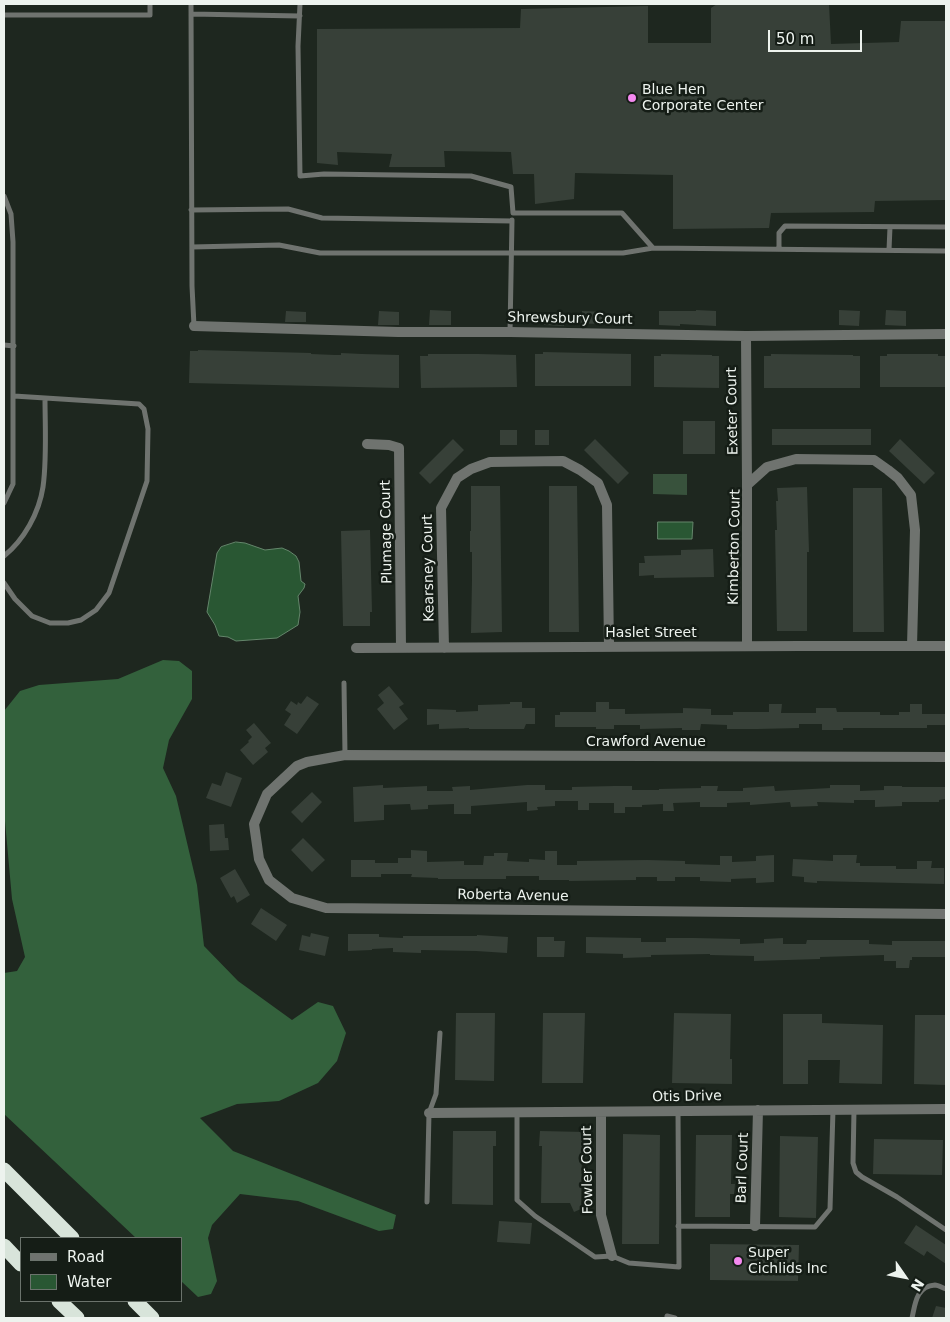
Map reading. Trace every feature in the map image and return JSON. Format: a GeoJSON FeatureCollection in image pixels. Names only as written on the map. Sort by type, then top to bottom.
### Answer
{"type":"FeatureCollection","features":[{"type":"Feature","properties":{"kind":"highway"},"geometry":{"type":"LineString","coordinates":[[4,1170],[71,1237]]}},
{"type":"Feature","properties":{"kind":"highway"},"geometry":{"type":"LineString","coordinates":[[4,1246],[20,1263]]}},
{"type":"Feature","properties":{"kind":"highway"},"geometry":{"type":"LineString","coordinates":[[60,1302],[77,1318]]}},
{"type":"Feature","properties":{"kind":"highway"},"geometry":{"type":"LineString","coordinates":[[136,1302],[152,1318]]}},
{"type":"Feature","properties":{"kind":"street","name":"Shrewsbury Court"},"geometry":{"type":"LineString","coordinates":[[194,326],[398,332],[746,336],[946,334]]}},
{"type":"Feature","properties":{"kind":"street","name":"Exeter Court"},"geometry":{"type":"LineString","coordinates":[[746,336],[747,485]]}},
{"type":"Feature","properties":{"kind":"street","name":"Plumage Court"},"geometry":{"type":"LineString","coordinates":[[367,444],[389,445],[399,448],[402,648]]}},
{"type":"Feature","properties":{"kind":"street","name":"Kimberton Court"},"geometry":{"type":"LineString","coordinates":[[747,646],[747,485],[767,467],[796,458],[874,460],[898,478],[911,495],[915,530],[912,646]]}},
{"type":"Feature","properties":{"kind":"street","name":"Kearsney Court"},"geometry":{"type":"LineString","coordinates":[[444,648],[441,508],[456,478],[490,462],[554,461],[563,461],[598,483],[607,505],[608,647]]}},
{"type":"Feature","properties":{"kind":"street","name":"Haslet Street"},"geometry":{"type":"LineString","coordinates":[[356,648],[946,646]]}},
{"type":"Feature","properties":{"kind":"street","name":"Crawford Avenue"},"geometry":{"type":"LineString","coordinates":[[345,755],[946,757]]}},
{"type":"Feature","properties":{"kind":"street","name":"Roberta Avenue"},"geometry":{"type":"LineString","coordinates":[[345,755],[307,762],[297,766],[267,794],[254,824],[259,859],[269,880],[292,898],[326,908],[946,914]]}},
{"type":"Feature","properties":{"kind":"street","name":"Otis Drive"},"geometry":{"type":"LineString","coordinates":[[429,1113],[946,1109]]}},
{"type":"Feature","properties":{"kind":"street","name":"Barl Court"},"geometry":{"type":"LineString","coordinates":[[755,1226],[758,1110]]}},
{"type":"Feature","properties":{"kind":"street","name":"Fowler Court"},"geometry":{"type":"LineString","coordinates":[[601,1112],[601,1215],[612,1256]]}},
{"type":"Feature","properties":{"kind":"lane"},"geometry":{"type":"LineString","coordinates":[[4,15],[150,15],[150,4]]}},
{"type":"Feature","properties":{"kind":"lane"},"geometry":{"type":"LineString","coordinates":[[191,4],[191,210],[194,326]]}},
{"type":"Feature","properties":{"kind":"lane"},"geometry":{"type":"LineString","coordinates":[[300,4],[298,46],[300,176],[324,174],[471,176],[511,187],[513,213],[510,332]]}},
{"type":"Feature","properties":{"kind":"lane"},"geometry":{"type":"LineString","coordinates":[[191,14],[300,16]]}},
{"type":"Feature","properties":{"kind":"lane"},"geometry":{"type":"LineString","coordinates":[[4,196],[11,214],[13,242],[14,346],[13,484],[4,503]]}},
{"type":"Feature","properties":{"kind":"lane"},"geometry":{"type":"LineString","coordinates":[[191,210],[288,209],[322,218],[512,221]]}},
{"type":"Feature","properties":{"kind":"lane"},"geometry":{"type":"LineString","coordinates":[[513,213],[622,213],[653,248]]}},
{"type":"Feature","properties":{"kind":"lane"},"geometry":{"type":"LineString","coordinates":[[779,249],[779,233],[785,226],[946,228]]}},
{"type":"Feature","properties":{"kind":"lane"},"geometry":{"type":"LineString","coordinates":[[889,250],[890,227]]}},
{"type":"Feature","properties":{"kind":"lane"},"geometry":{"type":"LineString","coordinates":[[192,247],[280,245],[320,253],[623,253],[653,248],[946,251]]}},
{"type":"Feature","properties":{"kind":"lane"},"geometry":{"type":"LineString","coordinates":[[4,345],[14,346]]}},
{"type":"Feature","properties":{"kind":"lane"},"geometry":{"type":"LineString","coordinates":[[4,583],[15,599],[32,616],[50,623],[68,623],[81,620],[96,610],[109,593],[147,481],[148,429],[144,409],[138,404],[14,396]]}},
{"type":"Feature","properties":{"kind":"lane"},"geometry":{"type":"LineString","coordinates":[[4,556],[23,535],[36,510],[43,488],[45,398]]}},
{"type":"Feature","properties":{"kind":"lane"},"geometry":{"type":"LineString","coordinates":[[344,683],[345,755]]}},
{"type":"Feature","properties":{"kind":"lane"},"geometry":{"type":"LineString","coordinates":[[427,1202],[429,1113],[436,1094],[440,1033]]}},
{"type":"Feature","properties":{"kind":"lane"},"geometry":{"type":"LineString","coordinates":[[678,1226],[815,1226],[830,1209],[833,1110]]}},
{"type":"Feature","properties":{"kind":"lane"},"geometry":{"type":"LineString","coordinates":[[854,1110],[853,1163],[856,1172],[946,1230]]}},
{"type":"Feature","properties":{"kind":"lane"},"geometry":{"type":"LineString","coordinates":[[517,1112],[517,1200],[535,1216],[594,1257],[612,1256],[629,1263],[679,1267],[678,1111]]}},
{"type":"Feature","properties":{"kind":"lane"},"geometry":{"type":"LineString","coordinates":[[912,1318],[917,1296],[924,1288],[935,1285],[946,1288]]}},
{"type":"Feature","properties":{"kind":"lane"},"geometry":{"type":"LineString","coordinates":[[667,1316],[675,1318]]}},
{"type":"Feature","properties":{"kind":"shaded area"},"geometry":{"type":"Polygon","coordinates":[[[653,474],[687,474],[687,495],[653,494],[653,474]]]}},
{"type":"Feature","properties":{"kind":"shaded area"},"geometry":{"type":"Polygon","coordinates":[[[163,660],[179,661],[192,671],[192,699],[169,740],[163,768],[176,796],[197,885],[204,946],[238,981],[292,1020],[318,1002],[333,1006],[346,1033],[337,1061],[318,1083],[279,1101],[237,1104],[200,1118],[233,1151],[396,1215],[393,1229],[379,1231],[298,1201],[240,1194],[212,1225],[208,1238],[217,1281],[211,1294],[198,1297],[182,1282],[182,1237],[135,1237],[4,1114],[4,973],[17,971],[25,957],[12,899],[4,810],[4,711],[20,691],[39,685],[118,679],[163,660]]]}},
{"type":"Feature","properties":{"kind":"water"},"geometry":{"type":"Polygon","coordinates":[[[658,522],[693,522],[692,539],[658,539],[658,522]]]}},
{"type":"Feature","properties":{"kind":"water"},"geometry":{"type":"Polygon","coordinates":[[[236,542],[265,550],[282,548],[296,556],[299,562],[301,581],[305,584],[298,596],[300,612],[298,625],[277,638],[236,641],[228,637],[219,636],[207,612],[217,553],[221,547],[236,542]]]}},
{"type":"Feature","properties":{"kind":"building","name":"Blue Hen Corporate Center"},"geometry":{"type":"Polygon","coordinates":[[[717,4],[829,4],[831,44],[899,42],[901,21],[946,21],[946,200],[875,201],[874,212],[771,213],[769,228],[673,229],[673,175],[575,173],[574,199],[535,204],[534,174],[513,174],[511,152],[444,151],[445,167],[389,167],[392,154],[337,152],[338,165],[317,163],[317,29],[520,28],[521,9],[648,6],[648,43],[711,43],[711,8],[717,4]]]}},
{"type":"Feature","properties":{"kind":"building"},"geometry":{"type":"Polygon","coordinates":[[[430,310],[451,311],[451,325],[429,325],[430,310]]]}},
{"type":"Feature","properties":{"kind":"building"},"geometry":{"type":"Polygon","coordinates":[[[839,310],[860,311],[859,326],[839,325],[839,310]]]}},
{"type":"Feature","properties":{"kind":"building"},"geometry":{"type":"Polygon","coordinates":[[[886,310],[906,311],[906,326],[885,325],[886,310]]]}},
{"type":"Feature","properties":{"kind":"building"},"geometry":{"type":"Polygon","coordinates":[[[286,311],[306,312],[306,322],[285,322],[286,311]]]}},
{"type":"Feature","properties":{"kind":"building"},"geometry":{"type":"Polygon","coordinates":[[[379,311],[399,312],[399,325],[378,325],[379,311]]]}},
{"type":"Feature","properties":{"kind":"building"},"geometry":{"type":"Polygon","coordinates":[[[582,311],[603,312],[602,324],[564,323],[564,326],[544,325],[544,313],[582,314],[582,311]]]}},
{"type":"Feature","properties":{"kind":"building"},"geometry":{"type":"Polygon","coordinates":[[[659,311],[716,311],[716,326],[659,325],[659,311]]]}},
{"type":"Feature","properties":{"kind":"building"},"geometry":{"type":"Polygon","coordinates":[[[190,351],[335,355],[341,355],[341,353],[399,355],[399,388],[189,383],[190,351]]]}},
{"type":"Feature","properties":{"kind":"building"},"geometry":{"type":"Polygon","coordinates":[[[543,352],[631,354],[631,386],[535,386],[535,354],[543,354],[543,352]]]}},
{"type":"Feature","properties":{"kind":"building"},"geometry":{"type":"Polygon","coordinates":[[[428,354],[516,355],[517,387],[421,388],[420,356],[428,356],[428,354]]]}},
{"type":"Feature","properties":{"kind":"building"},"geometry":{"type":"Polygon","coordinates":[[[661,354],[719,356],[719,388],[654,387],[654,356],[661,356],[661,354]]]}},
{"type":"Feature","properties":{"kind":"building"},"geometry":{"type":"Polygon","coordinates":[[[771,354],[860,356],[860,388],[764,388],[764,356],[771,356],[771,354]]]}},
{"type":"Feature","properties":{"kind":"building"},"geometry":{"type":"Polygon","coordinates":[[[887,354],[938,354],[938,356],[946,356],[946,387],[880,387],[880,356],[887,356],[887,354]]]}},
{"type":"Feature","properties":{"kind":"building"},"geometry":{"type":"Polygon","coordinates":[[[683,421],[715,421],[715,454],[683,454],[683,421]]]}},
{"type":"Feature","properties":{"kind":"building"},"geometry":{"type":"Polygon","coordinates":[[[772,429],[871,429],[871,445],[772,445],[772,429]]]}},
{"type":"Feature","properties":{"kind":"building"},"geometry":{"type":"Polygon","coordinates":[[[500,430],[517,430],[517,445],[500,445],[500,430]]]}},
{"type":"Feature","properties":{"kind":"building"},"geometry":{"type":"Polygon","coordinates":[[[535,430],[549,430],[549,445],[535,445],[535,430]]]}},
{"type":"Feature","properties":{"kind":"building"},"geometry":{"type":"Polygon","coordinates":[[[453,439],[464,450],[430,484],[419,473],[453,439]]]}},
{"type":"Feature","properties":{"kind":"building"},"geometry":{"type":"Polygon","coordinates":[[[595,439],[629,473],[618,484],[584,450],[595,439]]]}},
{"type":"Feature","properties":{"kind":"building"},"geometry":{"type":"Polygon","coordinates":[[[900,439],[935,473],[924,484],[889,451],[900,439]]]}},
{"type":"Feature","properties":{"kind":"building"},"geometry":{"type":"Polygon","coordinates":[[[471,486],[500,486],[502,632],[471,633],[471,486]]]}},
{"type":"Feature","properties":{"kind":"building"},"geometry":{"type":"Polygon","coordinates":[[[549,486],[577,486],[579,632],[549,632],[549,486]]]}},
{"type":"Feature","properties":{"kind":"building"},"geometry":{"type":"Polygon","coordinates":[[[807,487],[809,552],[807,552],[807,631],[777,631],[775,530],[777,530],[777,488],[807,487]]]}},
{"type":"Feature","properties":{"kind":"building"},"geometry":{"type":"Polygon","coordinates":[[[853,488],[882,488],[884,632],[853,632],[853,488]]]}},
{"type":"Feature","properties":{"kind":"building"},"geometry":{"type":"Polygon","coordinates":[[[370,530],[372,612],[370,612],[370,626],[343,626],[341,531],[370,530]]]}},
{"type":"Feature","properties":{"kind":"building"},"geometry":{"type":"Polygon","coordinates":[[[713,549],[714,577],[654,578],[654,575],[639,576],[639,563],[645,563],[644,556],[681,555],[681,550],[713,549]]]}},
{"type":"Feature","properties":{"kind":"building"},"geometry":{"type":"Polygon","coordinates":[[[389,686],[404,704],[399,707],[408,719],[394,730],[377,709],[384,703],[378,695],[389,686]]]}},
{"type":"Feature","properties":{"kind":"building"},"geometry":{"type":"Polygon","coordinates":[[[307,696],[319,704],[297,734],[284,725],[291,714],[285,710],[291,701],[297,705],[298,702],[301,704],[307,696]]]}},
{"type":"Feature","properties":{"kind":"building"},"geometry":{"type":"Polygon","coordinates":[[[510,702],[522,702],[522,708],[535,708],[535,724],[526,724],[524,729],[439,729],[439,724],[427,725],[427,709],[456,710],[456,712],[478,711],[478,705],[510,704],[510,702]]]}},
{"type":"Feature","properties":{"kind":"building"},"geometry":{"type":"Polygon","coordinates":[[[596,702],[609,702],[609,709],[625,709],[625,714],[683,713],[683,708],[711,709],[711,715],[733,715],[733,712],[769,712],[769,704],[782,704],[781,713],[816,713],[816,708],[836,708],[837,712],[880,712],[880,715],[899,715],[899,712],[910,712],[910,704],[922,704],[922,714],[946,714],[946,725],[927,725],[927,728],[843,728],[843,730],[822,730],[822,724],[799,724],[799,728],[727,729],[727,725],[701,724],[700,730],[682,730],[682,728],[640,729],[640,725],[614,725],[614,729],[555,727],[555,715],[560,715],[560,712],[596,712],[596,702]]]}},
{"type":"Feature","properties":{"kind":"building"},"geometry":{"type":"Polygon","coordinates":[[[254,723],[271,743],[265,748],[268,752],[253,765],[240,750],[252,737],[246,730],[254,723]]]}},
{"type":"Feature","properties":{"kind":"building"},"geometry":{"type":"Polygon","coordinates":[[[226,772],[242,778],[231,807],[206,798],[212,783],[221,786],[226,772]]]}},
{"type":"Feature","properties":{"kind":"building"},"geometry":{"type":"Polygon","coordinates":[[[383,785],[383,788],[427,786],[427,791],[453,791],[452,787],[470,786],[470,790],[527,785],[545,785],[545,790],[572,790],[572,787],[632,786],[632,790],[659,790],[718,786],[717,791],[743,791],[743,788],[774,786],[775,791],[830,788],[830,785],[860,785],[860,791],[884,790],[884,786],[945,787],[945,799],[939,800],[939,802],[902,802],[902,806],[875,807],[875,800],[854,800],[854,803],[817,802],[818,806],[791,807],[790,802],[750,805],[750,802],[727,803],[727,807],[700,807],[700,802],[673,803],[674,811],[663,811],[663,804],[625,807],[625,813],[614,813],[614,803],[589,803],[589,810],[578,810],[578,801],[555,801],[555,806],[537,807],[538,810],[527,811],[527,802],[471,806],[471,814],[454,814],[454,804],[428,805],[428,809],[411,810],[410,804],[384,805],[384,820],[354,822],[353,787],[383,785]]]}},
{"type":"Feature","properties":{"kind":"building"},"geometry":{"type":"Polygon","coordinates":[[[312,792],[322,802],[302,823],[291,812],[312,792]]]}},
{"type":"Feature","properties":{"kind":"building"},"geometry":{"type":"Polygon","coordinates":[[[224,824],[225,838],[228,838],[229,850],[210,851],[209,825],[224,824]]]}},
{"type":"Feature","properties":{"kind":"building"},"geometry":{"type":"Polygon","coordinates":[[[303,838],[325,860],[312,872],[291,850],[303,838]]]}},
{"type":"Feature","properties":{"kind":"building"},"geometry":{"type":"Polygon","coordinates":[[[411,850],[427,851],[427,862],[464,861],[464,865],[483,865],[484,856],[494,856],[494,853],[508,853],[507,861],[529,862],[529,859],[545,860],[545,851],[557,851],[557,865],[577,865],[577,861],[647,860],[685,861],[685,864],[720,865],[720,856],[732,856],[732,862],[756,861],[756,856],[774,855],[774,882],[756,883],[756,878],[731,879],[731,882],[700,881],[700,877],[675,877],[675,881],[657,881],[657,877],[636,877],[636,880],[569,881],[539,880],[539,876],[506,876],[506,879],[438,879],[411,877],[412,874],[381,874],[381,877],[351,877],[351,860],[375,860],[375,863],[398,863],[398,858],[411,858],[411,850]]]}},
{"type":"Feature","properties":{"kind":"building"},"geometry":{"type":"Polygon","coordinates":[[[833,855],[857,855],[856,863],[860,863],[860,866],[896,866],[896,869],[917,869],[917,861],[932,861],[931,868],[944,868],[944,884],[817,881],[817,883],[804,882],[804,877],[792,876],[793,859],[833,861],[833,855]]]}},
{"type":"Feature","properties":{"kind":"building"},"geometry":{"type":"Polygon","coordinates":[[[235,869],[250,895],[237,903],[234,896],[231,898],[220,878],[235,869]]]}},
{"type":"Feature","properties":{"kind":"building"},"geometry":{"type":"Polygon","coordinates":[[[261,908],[287,925],[276,941],[251,924],[261,908]]]}},
{"type":"Feature","properties":{"kind":"building"},"geometry":{"type":"Polygon","coordinates":[[[311,933],[329,937],[325,956],[299,950],[302,935],[310,937],[311,933]]]}},
{"type":"Feature","properties":{"kind":"building"},"geometry":{"type":"Polygon","coordinates":[[[348,934],[379,934],[379,937],[403,938],[403,936],[477,935],[508,937],[507,953],[421,950],[421,953],[393,952],[393,948],[348,951],[348,934]]]}},
{"type":"Feature","properties":{"kind":"building"},"geometry":{"type":"Polygon","coordinates":[[[537,937],[554,937],[554,941],[565,941],[564,957],[537,957],[537,937]]]}},
{"type":"Feature","properties":{"kind":"building"},"geometry":{"type":"Polygon","coordinates":[[[586,937],[641,938],[641,942],[666,942],[666,938],[740,939],[740,944],[764,943],[764,939],[783,938],[783,944],[806,944],[807,940],[869,940],[869,944],[892,945],[892,941],[946,941],[946,957],[912,957],[909,968],[896,968],[896,961],[884,961],[884,955],[754,961],[754,956],[710,954],[651,955],[651,957],[623,958],[623,954],[586,953],[586,937]]]}},
{"type":"Feature","properties":{"kind":"building"},"geometry":{"type":"Polygon","coordinates":[[[456,1013],[495,1013],[494,1081],[455,1080],[456,1013]]]}},
{"type":"Feature","properties":{"kind":"building"},"geometry":{"type":"Polygon","coordinates":[[[543,1013],[585,1013],[583,1083],[542,1083],[543,1013]]]}},
{"type":"Feature","properties":{"kind":"building"},"geometry":{"type":"Polygon","coordinates":[[[674,1013],[731,1014],[730,1059],[732,1059],[732,1084],[672,1083],[674,1013]]]}},
{"type":"Feature","properties":{"kind":"building"},"geometry":{"type":"Polygon","coordinates":[[[783,1014],[822,1014],[822,1023],[883,1025],[882,1084],[839,1083],[840,1060],[808,1060],[808,1084],[783,1084],[783,1014]]]}},
{"type":"Feature","properties":{"kind":"building"},"geometry":{"type":"Polygon","coordinates":[[[915,1015],[946,1015],[946,1085],[914,1084],[915,1015]]]}},
{"type":"Feature","properties":{"kind":"building"},"geometry":{"type":"Polygon","coordinates":[[[453,1131],[496,1131],[496,1146],[493,1146],[493,1205],[452,1204],[453,1131]]]}},
{"type":"Feature","properties":{"kind":"building"},"geometry":{"type":"Polygon","coordinates":[[[540,1131],[585,1132],[584,1146],[582,1146],[581,1209],[574,1212],[570,1203],[541,1203],[542,1146],[539,1146],[540,1131]]]}},
{"type":"Feature","properties":{"kind":"building"},"geometry":{"type":"Polygon","coordinates":[[[623,1134],[660,1135],[659,1244],[622,1244],[623,1134]]]}},
{"type":"Feature","properties":{"kind":"building"},"geometry":{"type":"Polygon","coordinates":[[[696,1135],[732,1135],[731,1184],[735,1184],[734,1194],[730,1194],[730,1217],[695,1217],[696,1135]]]}},
{"type":"Feature","properties":{"kind":"building"},"geometry":{"type":"Polygon","coordinates":[[[780,1136],[818,1137],[816,1218],[779,1217],[780,1136]]]}},
{"type":"Feature","properties":{"kind":"building"},"geometry":{"type":"Polygon","coordinates":[[[874,1139],[943,1140],[942,1175],[873,1174],[874,1139]]]}},
{"type":"Feature","properties":{"kind":"building"},"geometry":{"type":"Polygon","coordinates":[[[499,1221],[532,1223],[530,1244],[497,1242],[499,1221]]]}},
{"type":"Feature","properties":{"kind":"building"},"geometry":{"type":"Polygon","coordinates":[[[916,1225],[946,1245],[946,1264],[927,1251],[924,1256],[904,1243],[916,1225]]]}},
{"type":"Feature","properties":{"kind":"building"},"geometry":{"type":"Polygon","coordinates":[[[710,1244],[799,1245],[798,1281],[710,1280],[710,1244]]]}},
{"type":"Feature","properties":{"kind":"building"},"geometry":{"type":"Polygon","coordinates":[[[936,1306],[946,1308],[946,1318],[932,1318],[936,1306]]]}},
{"type":"Feature","properties":{"kind":"place","name":"Blue Hen Corporate Center"},"geometry":{"type":"Point","coordinates":[632,98]}},
{"type":"Feature","properties":{"kind":"place","name":"Super Cichlids Inc"},"geometry":{"type":"Point","coordinates":[738,1261]}}]}
